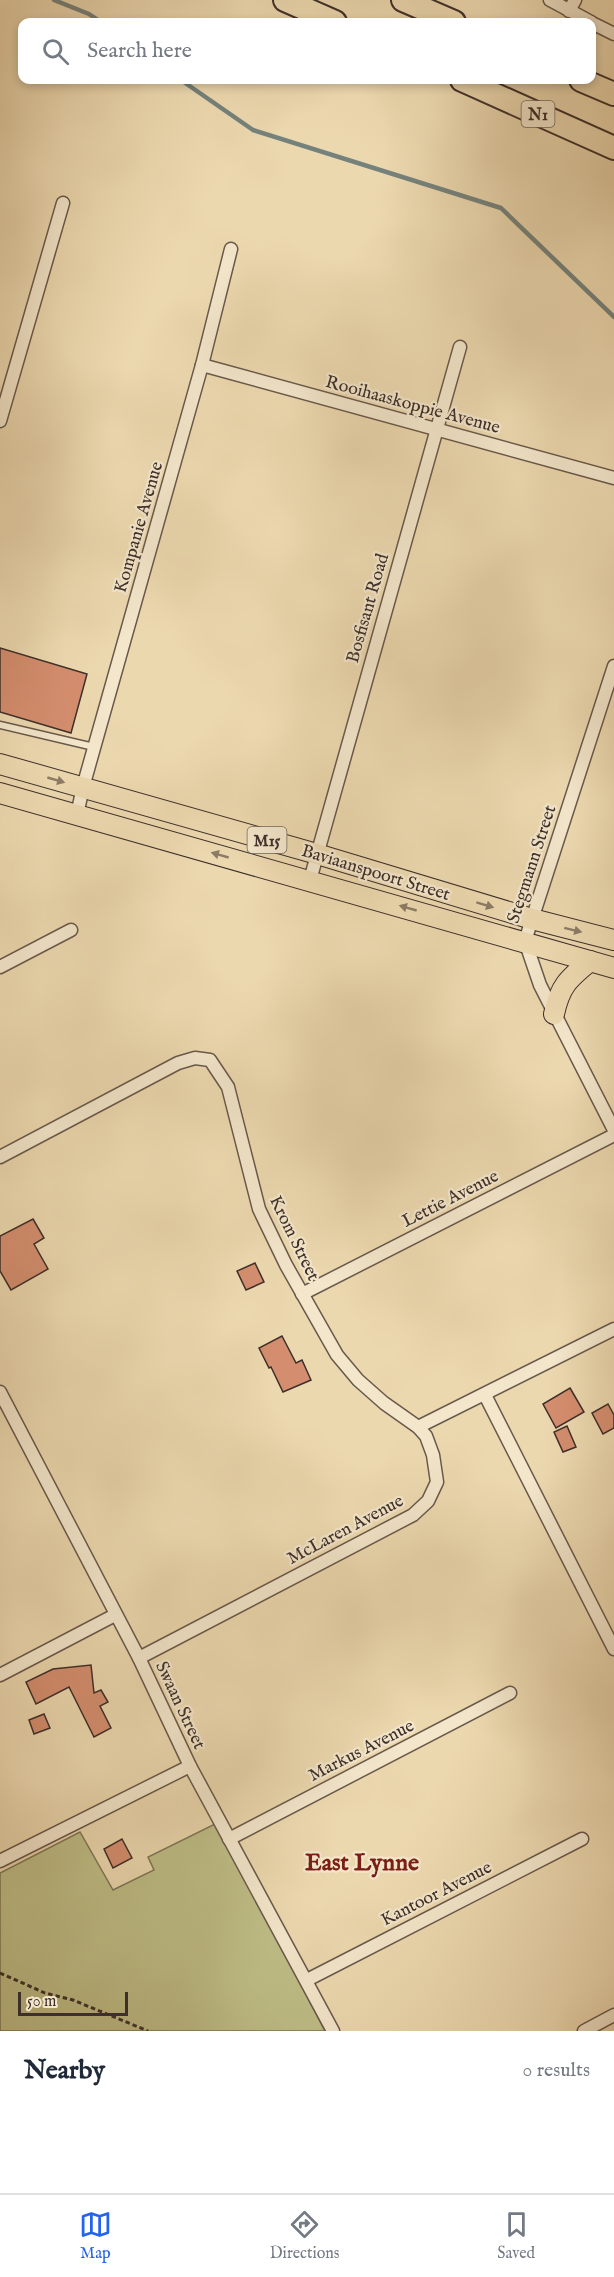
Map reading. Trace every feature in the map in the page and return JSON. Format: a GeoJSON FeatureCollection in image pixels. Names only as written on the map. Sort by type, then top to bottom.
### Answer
{"type":"FeatureCollection","features":[{"type":"Feature","properties":{"kind":"highway"},"geometry":{"type":"LineString","coordinates":[[285,0],[326,18]]}},
{"type":"Feature","properties":{"kind":"highway"},"geometry":{"type":"LineString","coordinates":[[403,0],[444,18]]}},
{"type":"Feature","properties":{"kind":"highway","name":"N1"},"geometry":{"type":"LineString","coordinates":[[471,84],[614,148]]}},
{"type":"Feature","properties":{"kind":"highway"},"geometry":{"type":"LineString","coordinates":[[590,84],[614,94]]}},
{"type":"Feature","properties":{"kind":"main road","name":"Baviaanspoort Street"},"geometry":{"type":"LineString","coordinates":[[0,764],[317,854],[532,919],[614,940]]}},
{"type":"Feature","properties":{"kind":"main road","name":"Baviaanspoort Street"},"geometry":{"type":"LineString","coordinates":[[0,793],[614,968]]}},
{"type":"Feature","properties":{"kind":"main road"},"geometry":{"type":"LineString","coordinates":[[554,1014],[566,981],[590,961]]}},
{"type":"Feature","properties":{"kind":"street"},"geometry":{"type":"LineString","coordinates":[[550,0],[572,5],[586,18]]}},
{"type":"Feature","properties":{"kind":"street"},"geometry":{"type":"LineString","coordinates":[[596,25],[614,34]]}},
{"type":"Feature","properties":{"kind":"street"},"geometry":{"type":"LineString","coordinates":[[0,421],[63,203]]}},
{"type":"Feature","properties":{"kind":"street","name":"Kompanie Avenue"},"geometry":{"type":"LineString","coordinates":[[77,815],[94,747],[202,365],[231,249]]}},
{"type":"Feature","properties":{"kind":"street","name":"Bosfisant Road"},"geometry":{"type":"LineString","coordinates":[[310,880],[435,429],[460,347]]}},
{"type":"Feature","properties":{"kind":"street","name":"Rooihaaskoppie Avenue"},"geometry":{"type":"LineString","coordinates":[[202,365],[614,478]]}},
{"type":"Feature","properties":{"kind":"street","name":"Stegmann Street"},"geometry":{"type":"LineString","coordinates":[[614,666],[609,704],[525,941],[540,985],[614,1130]]}},
{"type":"Feature","properties":{"kind":"street"},"geometry":{"type":"LineString","coordinates":[[0,967],[71,930]]}},
{"type":"Feature","properties":{"kind":"street","name":"Krom Street"},"geometry":{"type":"LineString","coordinates":[[0,1157],[178,1063],[195,1058],[210,1060],[228,1087],[259,1209],[302,1294],[337,1355],[358,1380],[384,1403],[418,1427]]}},
{"type":"Feature","properties":{"kind":"street","name":"Lettie Avenue"},"geometry":{"type":"LineString","coordinates":[[302,1294],[614,1135]]}},
{"type":"Feature","properties":{"kind":"street"},"geometry":{"type":"LineString","coordinates":[[418,1427],[614,1329]]}},
{"type":"Feature","properties":{"kind":"street","name":"Swaan Street"},"geometry":{"type":"LineString","coordinates":[[0,1392],[139,1658],[190,1766],[333,2031]]}},
{"type":"Feature","properties":{"kind":"street"},"geometry":{"type":"LineString","coordinates":[[485,1395],[614,1648]]}},
{"type":"Feature","properties":{"kind":"street","name":"McLaren Avenue"},"geometry":{"type":"LineString","coordinates":[[139,1658],[413,1515],[428,1501],[437,1482],[434,1455],[426,1436],[418,1427]]}},
{"type":"Feature","properties":{"kind":"street"},"geometry":{"type":"LineString","coordinates":[[0,1675],[116,1615]]}},
{"type":"Feature","properties":{"kind":"street","name":"Markus Avenue"},"geometry":{"type":"LineString","coordinates":[[230,1839],[510,1693]]}},
{"type":"Feature","properties":{"kind":"street"},"geometry":{"type":"LineString","coordinates":[[0,1861],[190,1766]]}},
{"type":"Feature","properties":{"kind":"street","name":"Kantoor Avenue"},"geometry":{"type":"LineString","coordinates":[[307,1980],[582,1839]]}},
{"type":"Feature","properties":{"kind":"street"},"geometry":{"type":"LineString","coordinates":[[584,2031],[614,2015]]}},
{"type":"Feature","properties":{"kind":"lane"},"geometry":{"type":"LineString","coordinates":[[0,724],[94,747]]}},
{"type":"Feature","properties":{"kind":"path"},"geometry":{"type":"LineString","coordinates":[[0,1973],[45,1993],[73,2000],[148,2031]]}},
{"type":"Feature","properties":{"kind":"shaded area"},"geometry":{"type":"Polygon","coordinates":[[[217,1823],[325,2031],[0,2031],[0,1873],[80,1832],[113,1890],[154,1870],[148,1857],[217,1823]]]}},
{"type":"Feature","properties":{"kind":"building"},"geometry":{"type":"Polygon","coordinates":[[[0,648],[87,674],[71,733],[0,712],[0,648]]]}},
{"type":"Feature","properties":{"kind":"building"},"geometry":{"type":"Polygon","coordinates":[[[33,1219],[44,1238],[34,1244],[48,1269],[11,1290],[0,1271],[0,1236],[33,1219]]]}},
{"type":"Feature","properties":{"kind":"building"},"geometry":{"type":"Polygon","coordinates":[[[255,1263],[264,1282],[246,1290],[237,1271],[255,1263]]]}},
{"type":"Feature","properties":{"kind":"building"},"geometry":{"type":"Polygon","coordinates":[[[282,1336],[296,1363],[302,1360],[311,1380],[283,1392],[259,1348],[282,1336]]]}},
{"type":"Feature","properties":{"kind":"building"},"geometry":{"type":"Polygon","coordinates":[[[570,1388],[584,1412],[556,1428],[543,1404],[570,1388]]]}},
{"type":"Feature","properties":{"kind":"building"},"geometry":{"type":"Polygon","coordinates":[[[608,1404],[614,1415],[614,1428],[603,1434],[592,1413],[608,1404]]]}},
{"type":"Feature","properties":{"kind":"building"},"geometry":{"type":"Polygon","coordinates":[[[567,1426],[576,1447],[563,1452],[554,1432],[567,1426]]]}},
{"type":"Feature","properties":{"kind":"building"},"geometry":{"type":"Polygon","coordinates":[[[91,1665],[94,1693],[101,1690],[108,1702],[100,1706],[111,1728],[94,1737],[69,1687],[36,1704],[26,1682],[53,1669],[91,1665]]]}},
{"type":"Feature","properties":{"kind":"building"},"geometry":{"type":"Polygon","coordinates":[[[44,1714],[50,1728],[34,1734],[29,1720],[44,1714]]]}},
{"type":"Feature","properties":{"kind":"building"},"geometry":{"type":"Polygon","coordinates":[[[122,1839],[132,1858],[113,1868],[104,1849],[122,1839]]]}},
{"type":"Feature","properties":{"kind":"waterway"},"geometry":{"type":"LineString","coordinates":[[54,0],[95,18]]}},
{"type":"Feature","properties":{"kind":"waterway"},"geometry":{"type":"LineString","coordinates":[[187,84],[253,130],[501,208],[614,317]]}},
{"type":"Feature","properties":{"kind":"district","name":"East Lynne"},"geometry":{"type":"Point","coordinates":[362,1862]}}]}
